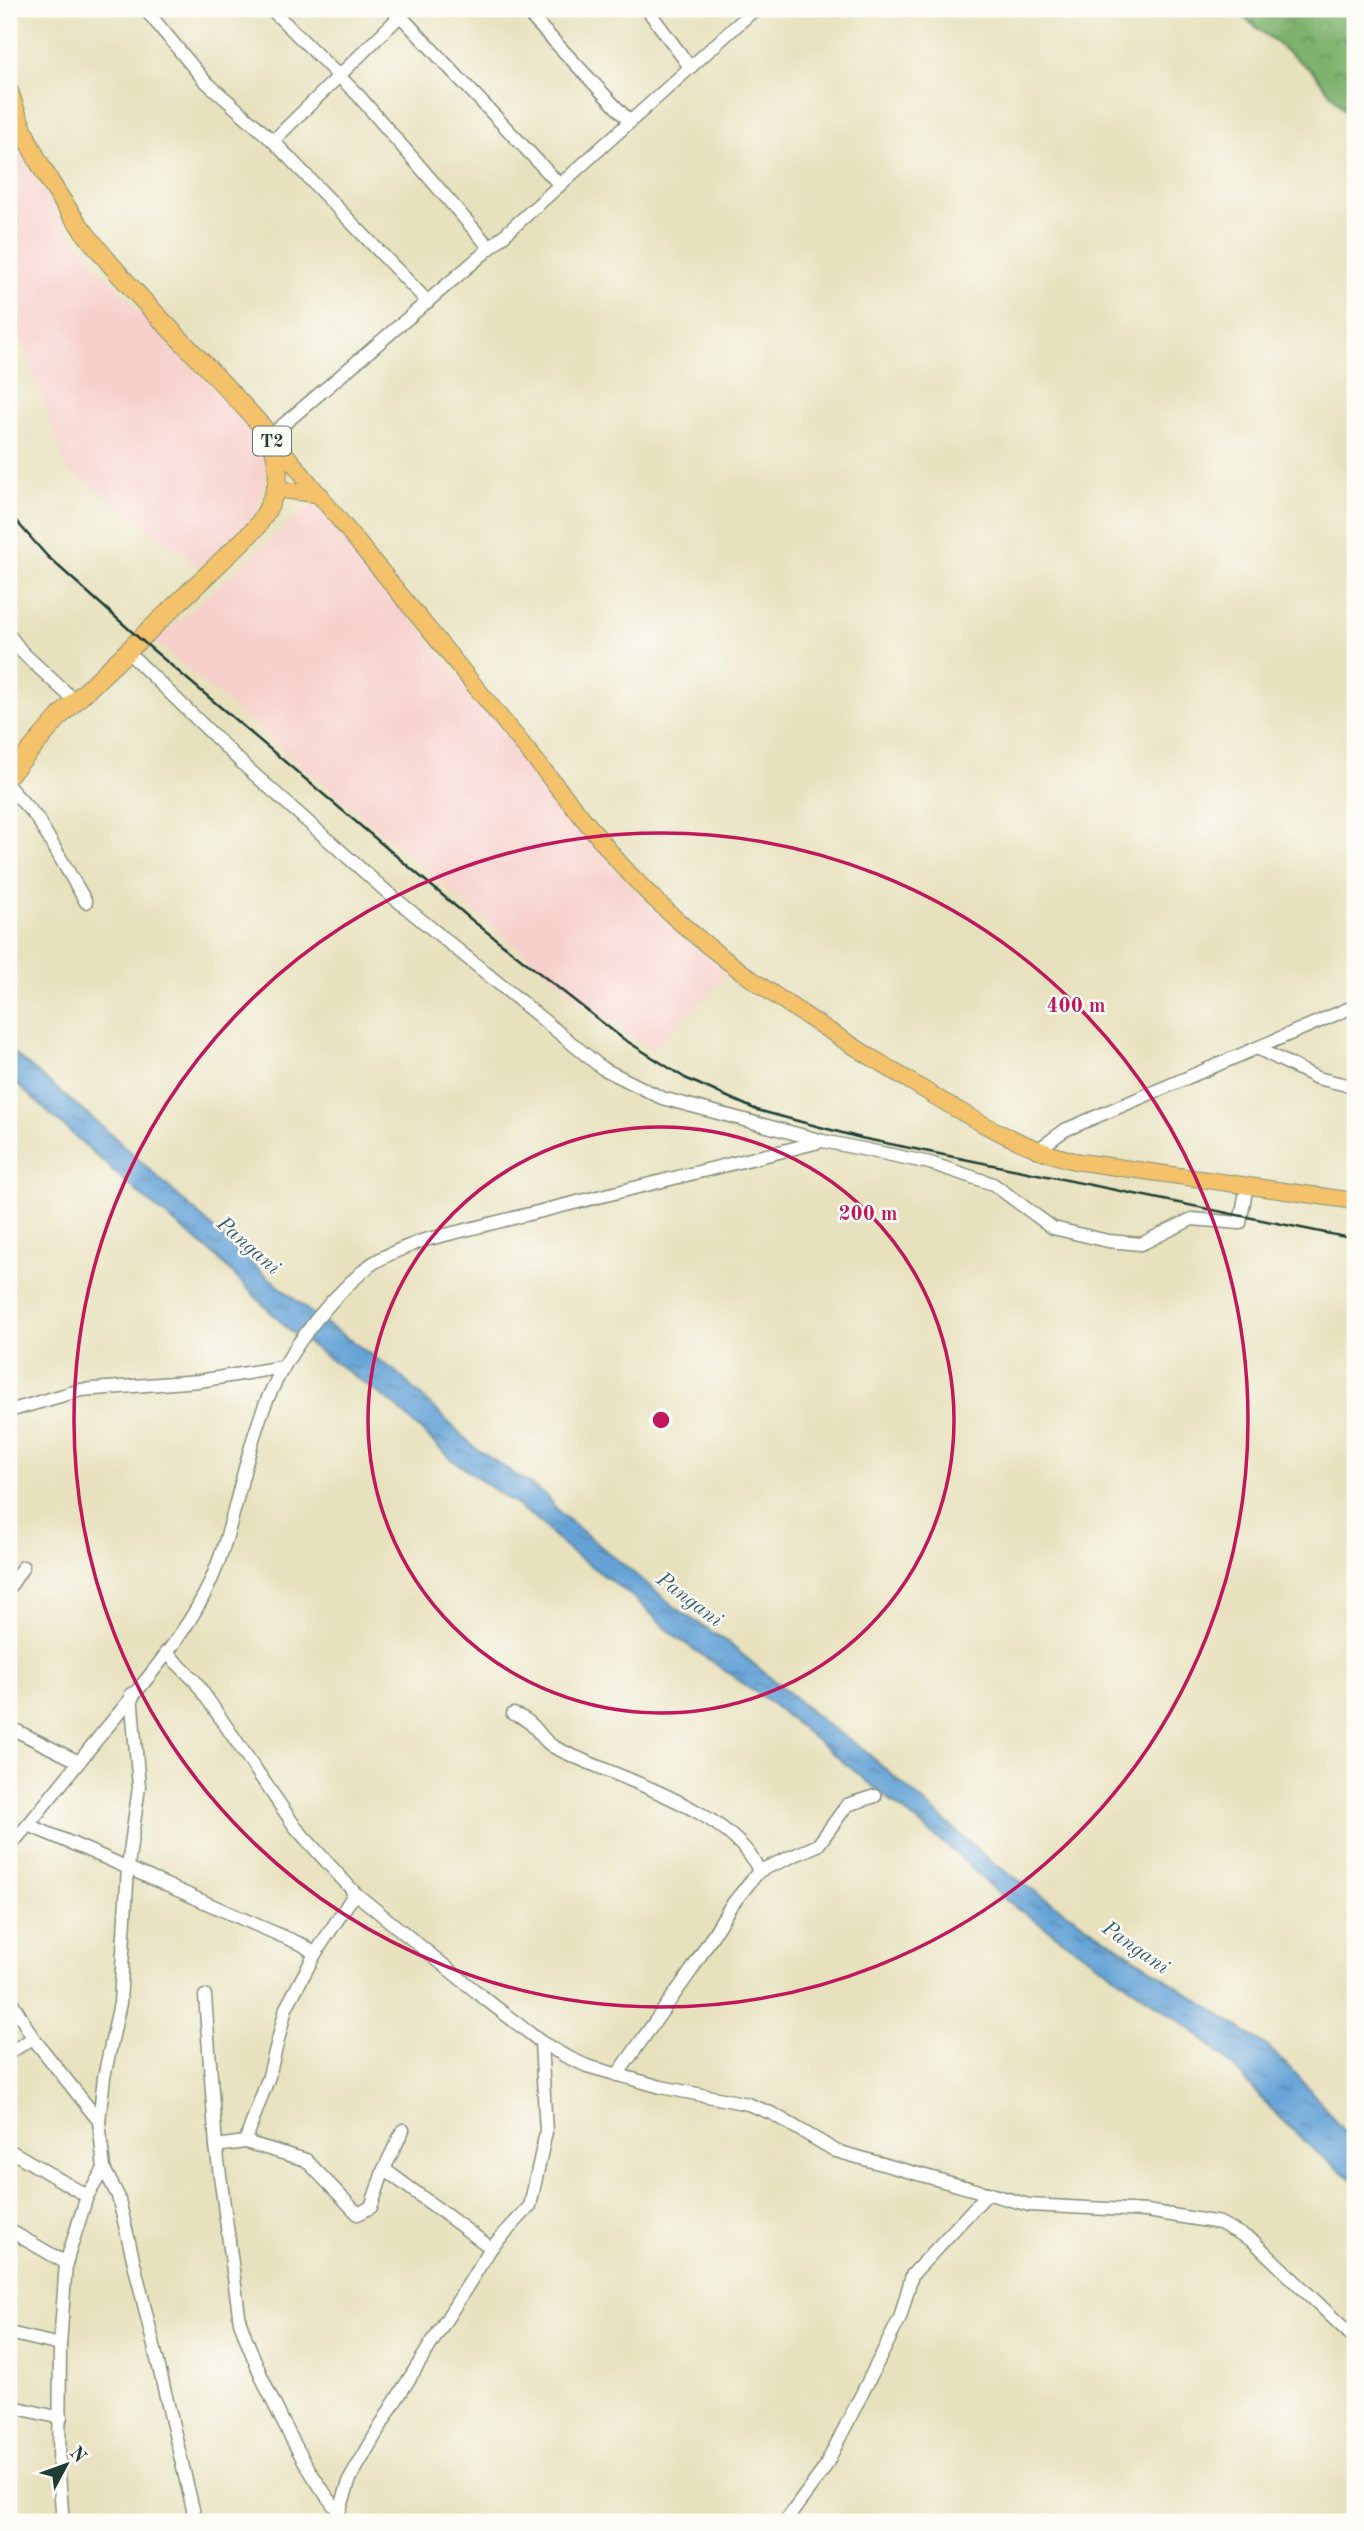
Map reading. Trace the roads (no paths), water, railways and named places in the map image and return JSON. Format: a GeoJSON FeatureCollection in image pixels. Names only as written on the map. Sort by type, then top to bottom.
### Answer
{"type":"FeatureCollection","features":[{"type":"Feature","properties":{"kind":"highway","name":"T2"},"geometry":{"type":"LineString","coordinates":[[9,91],[40,168],[66,209],[103,258],[270,436],[280,462],[276,489],[268,511],[256,528],[75,701],[9,775]]}},
{"type":"Feature","properties":{"kind":"main road"},"geometry":{"type":"LineString","coordinates":[[270,436],[321,495],[617,860],[665,910],[743,975],[978,1122],[1036,1151],[1074,1161],[1355,1201]]}},
{"type":"Feature","properties":{"kind":"main road"},"geometry":{"type":"LineString","coordinates":[[276,489],[321,495]]}},
{"type":"Feature","properties":{"kind":"street"},"geometry":{"type":"LineString","coordinates":[[145,9],[204,80],[273,141],[428,302]]}},
{"type":"Feature","properties":{"kind":"street"},"geometry":{"type":"LineString","coordinates":[[271,9],[339,76],[490,248]]}},
{"type":"Feature","properties":{"kind":"street"},"geometry":{"type":"LineString","coordinates":[[524,9],[629,122]]}},
{"type":"Feature","properties":{"kind":"street"},"geometry":{"type":"LineString","coordinates":[[270,436],[490,248],[755,9]]}},
{"type":"Feature","properties":{"kind":"street"},"geometry":{"type":"LineString","coordinates":[[649,10],[691,67]]}},
{"type":"Feature","properties":{"kind":"street"},"geometry":{"type":"LineString","coordinates":[[273,141],[400,11],[560,185]]}},
{"type":"Feature","properties":{"kind":"street"},"geometry":{"type":"LineString","coordinates":[[9,635],[22,652],[75,701]]}},
{"type":"Feature","properties":{"kind":"street"},"geometry":{"type":"LineString","coordinates":[[127,651],[246,767],[387,892],[601,1068],[662,1098],[823,1141],[930,1163],[993,1184],[1053,1227],[1108,1241],[1140,1244],[1192,1219],[1240,1223],[1247,1186]]}},
{"type":"Feature","properties":{"kind":"street"},"geometry":{"type":"LineString","coordinates":[[9,787],[37,818],[86,902]]}},
{"type":"Feature","properties":{"kind":"street"},"geometry":{"type":"LineString","coordinates":[[1036,1151],[1065,1130],[1355,1006]]}},
{"type":"Feature","properties":{"kind":"street"},"geometry":{"type":"LineString","coordinates":[[1257,1048],[1317,1078],[1355,1087]]}},
{"type":"Feature","properties":{"kind":"street"},"geometry":{"type":"LineString","coordinates":[[9,1847],[166,1652],[208,1587],[222,1551],[256,1430],[283,1367],[325,1311],[370,1265],[421,1241],[823,1141]]}},
{"type":"Feature","properties":{"kind":"street"},"geometry":{"type":"LineString","coordinates":[[9,1410],[81,1390],[199,1381],[283,1367]]}},
{"type":"Feature","properties":{"kind":"street"},"geometry":{"type":"LineString","coordinates":[[9,1588],[23,1567]]}},
{"type":"Feature","properties":{"kind":"street"},"geometry":{"type":"LineString","coordinates":[[166,1652],[195,1681],[296,1828],[355,1893],[541,2042],[587,2066],[617,2075],[748,2104],[773,2114],[836,2151],[988,2193],[1041,2207],[1147,2211],[1220,2223],[1254,2241],[1355,2339]]}},
{"type":"Feature","properties":{"kind":"street"},"geometry":{"type":"LineString","coordinates":[[131,1694],[139,1787],[128,1866],[120,2003],[104,2077],[99,2121],[103,2169],[118,2196],[195,2522]]}},
{"type":"Feature","properties":{"kind":"street"},"geometry":{"type":"LineString","coordinates":[[513,1714],[535,1725],[550,1745],[646,1786],[709,1820],[743,1846],[759,1871]]}},
{"type":"Feature","properties":{"kind":"street"},"geometry":{"type":"LineString","coordinates":[[9,1727],[79,1762]]}},
{"type":"Feature","properties":{"kind":"street"},"geometry":{"type":"LineString","coordinates":[[617,2075],[691,1971],[730,1908],[759,1871],[818,1845],[847,1805],[875,1796]]}},
{"type":"Feature","properties":{"kind":"street"},"geometry":{"type":"LineString","coordinates":[[28,1825],[128,1866],[202,1903],[303,1945],[314,1954]]}},
{"type":"Feature","properties":{"kind":"street"},"geometry":{"type":"LineString","coordinates":[[245,2142],[269,2076],[286,2008],[314,1954],[355,1893]]}},
{"type":"Feature","properties":{"kind":"street"},"geometry":{"type":"LineString","coordinates":[[205,1996],[216,2146],[240,2322],[249,2348],[317,2485],[337,2517]]}},
{"type":"Feature","properties":{"kind":"street"},"geometry":{"type":"LineString","coordinates":[[9,1997],[33,2038],[99,2121]]}},
{"type":"Feature","properties":{"kind":"street"},"geometry":{"type":"LineString","coordinates":[[9,2053],[33,2038]]}},
{"type":"Feature","properties":{"kind":"street"},"geometry":{"type":"LineString","coordinates":[[337,2517],[350,2479],[363,2456],[491,2248],[530,2206],[546,2132],[541,2042]]}},
{"type":"Feature","properties":{"kind":"street"},"geometry":{"type":"LineString","coordinates":[[216,2146],[245,2142],[306,2160],[358,2214],[371,2207],[384,2169],[403,2130]]}},
{"type":"Feature","properties":{"kind":"street"},"geometry":{"type":"LineString","coordinates":[[9,2150],[87,2196]]}},
{"type":"Feature","properties":{"kind":"street"},"geometry":{"type":"LineString","coordinates":[[63,2522],[59,2476],[60,2345],[66,2263],[87,2196],[103,2169]]}},
{"type":"Feature","properties":{"kind":"street"},"geometry":{"type":"LineString","coordinates":[[384,2169],[491,2248]]}},
{"type":"Feature","properties":{"kind":"street"},"geometry":{"type":"LineString","coordinates":[[785,2522],[824,2469],[900,2318],[912,2275],[988,2193]]}},
{"type":"Feature","properties":{"kind":"street"},"geometry":{"type":"LineString","coordinates":[[9,2230],[66,2263]]}},
{"type":"Feature","properties":{"kind":"street"},"geometry":{"type":"LineString","coordinates":[[9,2333],[60,2345]]}},
{"type":"Feature","properties":{"kind":"street"},"geometry":{"type":"LineString","coordinates":[[9,2406],[61,2418]]}},
{"type":"Feature","properties":{"kind":"water"},"geometry":{"type":"Polygon","coordinates":[[[9,1049],[112,1135],[250,1262],[311,1313],[396,1372],[474,1447],[543,1493],[561,1514],[680,1611],[726,1641],[827,1725],[858,1745],[993,1863],[1268,2047],[1299,2077],[1355,2144],[1355,2181],[1316,2152],[1280,2118],[1223,2056],[1190,2028],[1003,1898],[958,1855],[767,1700],[676,1637],[632,1596],[567,1549],[540,1522],[450,1458],[391,1402],[290,1331],[211,1252],[145,1199],[9,1077],[9,1049]]]}},
{"type":"Feature","properties":{"kind":"railway"},"geometry":{"type":"LineString","coordinates":[[9,513],[47,556],[140,639],[473,921],[622,1038],[685,1078],[757,1110],[861,1138],[1355,1239]]}},
{"type":"Feature","properties":{"kind":"water label","name":"Pangani"},"geometry":{"type":"Point","coordinates":[249,1245]}},
{"type":"Feature","properties":{"kind":"water label","name":"Pangani"},"geometry":{"type":"Point","coordinates":[690,1599]}},
{"type":"Feature","properties":{"kind":"water label","name":"Pangani"},"geometry":{"type":"Point","coordinates":[1136,1947]}}]}
